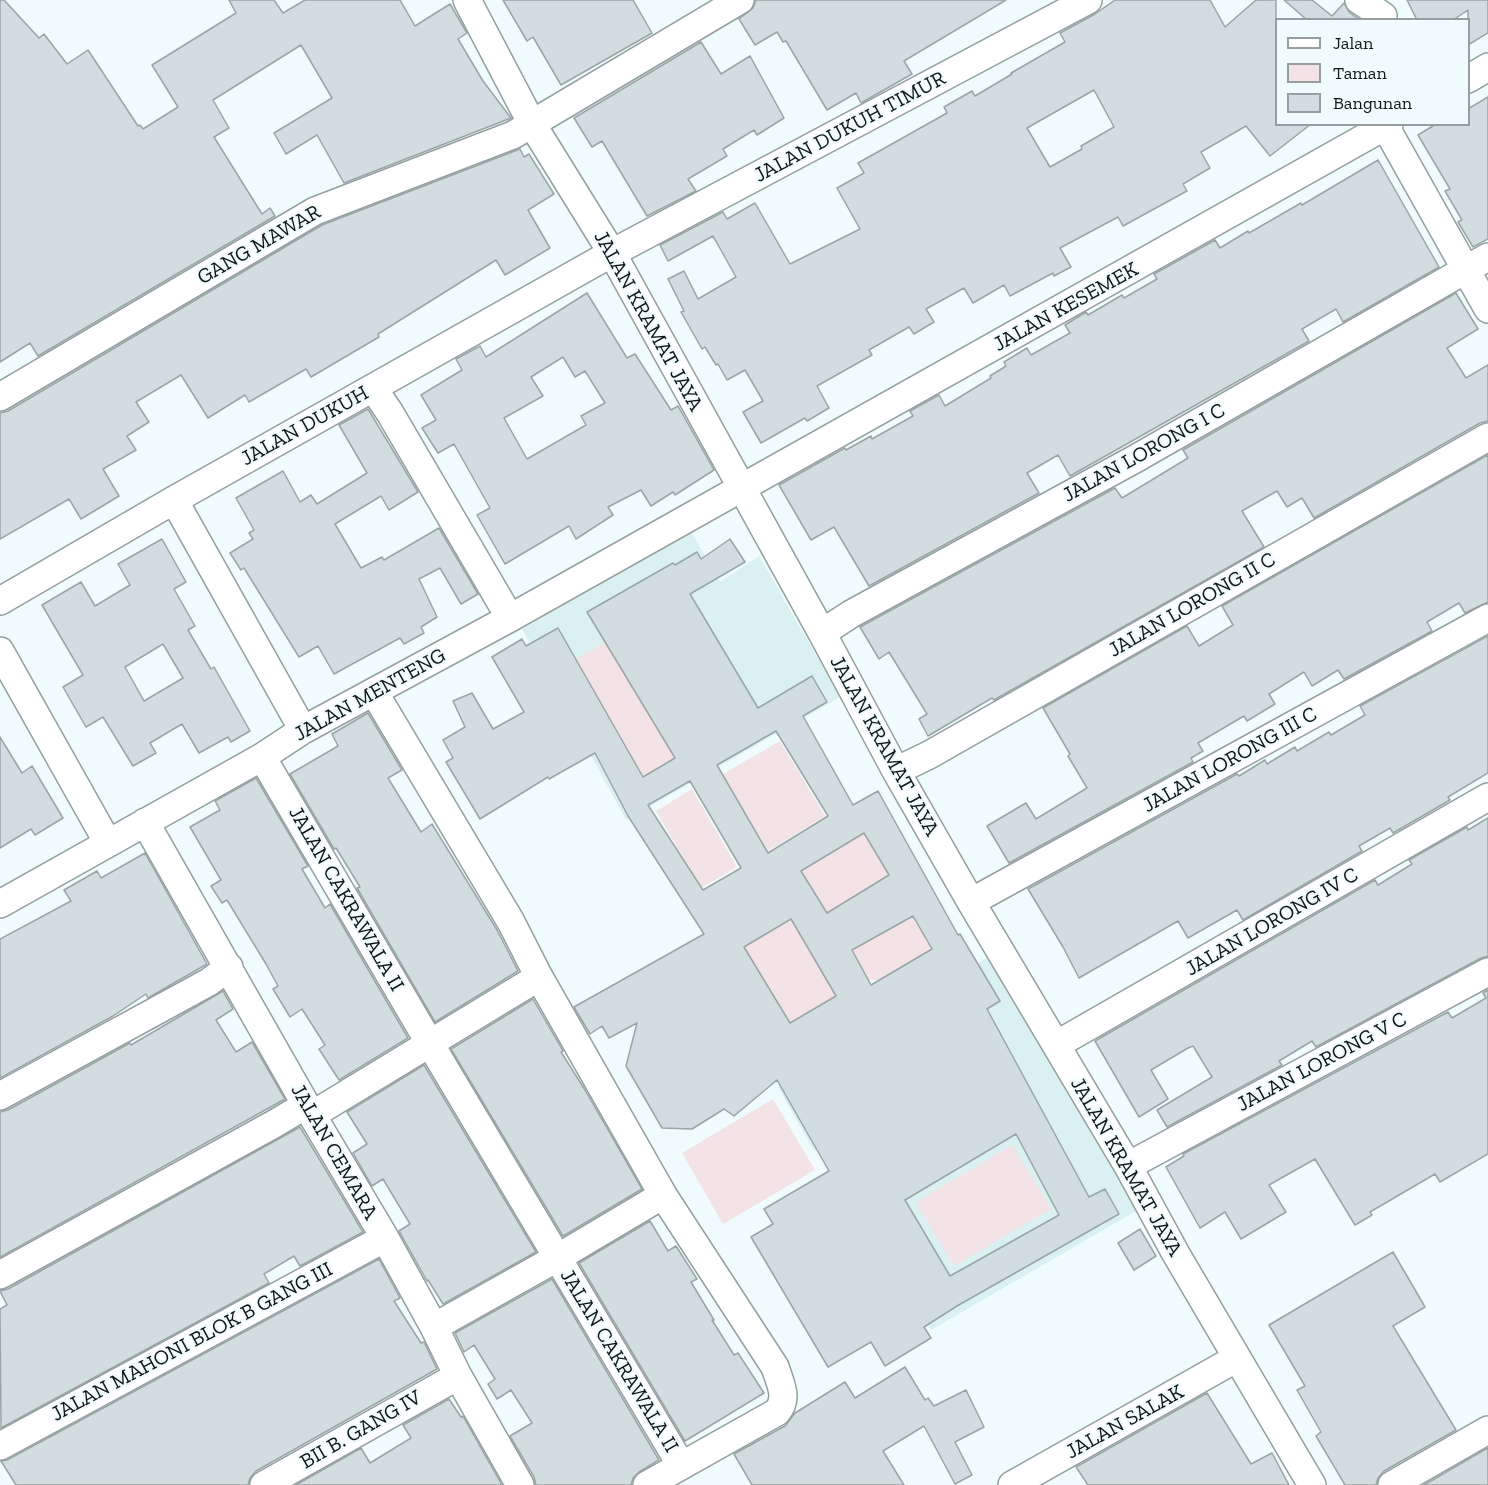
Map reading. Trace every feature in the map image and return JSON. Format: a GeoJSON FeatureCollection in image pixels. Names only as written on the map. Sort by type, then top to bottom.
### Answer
{"type":"FeatureCollection","features":[{"type":"Feature","properties":{"kind":"street","name":"JALAN KRAMAT JAYA"},"geometry":{"type":"LineString","coordinates":[[467,0],[532,124],[612,253],[896,771],[1312,1485]]}},
{"type":"Feature","properties":{"kind":"street","name":"GANG MAWAR"},"geometry":{"type":"LineString","coordinates":[[0,397],[315,211],[513,135],[740,0]]}},
{"type":"Feature","properties":{"kind":"street","name":"JALAN DUKUH TIMUR"},"geometry":{"type":"LineString","coordinates":[[612,253],[1088,0]]}},
{"type":"Feature","properties":{"kind":"street"},"geometry":{"type":"LineString","coordinates":[[1359,0],[1385,12]]}},
{"type":"Feature","properties":{"kind":"street"},"geometry":{"type":"LineString","coordinates":[[1470,78],[1488,67]]}},
{"type":"Feature","properties":{"kind":"street","name":"JALAN KESEMEK"},"geometry":{"type":"LineString","coordinates":[[742,489],[1384,126]]}},
{"type":"Feature","properties":{"kind":"street"},"geometry":{"type":"LineString","coordinates":[[1387,126],[1488,309]]}},
{"type":"Feature","properties":{"kind":"street","name":"JALAN DUKUH"},"geometry":{"type":"LineString","coordinates":[[0,601],[612,253]]}},
{"type":"Feature","properties":{"kind":"street","name":"JALAN LORONG I C"},"geometry":{"type":"LineString","coordinates":[[822,633],[851,614],[1135,459],[1488,257]]}},
{"type":"Feature","properties":{"kind":"street"},"geometry":{"type":"LineString","coordinates":[[373,388],[390,413],[510,618]]}},
{"type":"Feature","properties":{"kind":"street","name":"JALAN LORONG II C"},"geometry":{"type":"LineString","coordinates":[[896,771],[1488,437]]}},
{"type":"Feature","properties":{"kind":"street","name":"JALAN MENTENG"},"geometry":{"type":"LineString","coordinates":[[0,904],[262,757],[303,730],[742,489]]}},
{"type":"Feature","properties":{"kind":"street"},"geometry":{"type":"LineString","coordinates":[[174,500],[303,730]]}},
{"type":"Feature","properties":{"kind":"street","name":"JALAN LORONG III C"},"geometry":{"type":"LineString","coordinates":[[971,902],[1488,618]]}},
{"type":"Feature","properties":{"kind":"street"},"geometry":{"type":"LineString","coordinates":[[0,651],[108,843]]}},
{"type":"Feature","properties":{"kind":"street","name":"JALAN CAKRAWALA II"},"geometry":{"type":"LineString","coordinates":[[374,692],[515,929],[539,977],[663,1195],[775,1367],[784,1397],[783,1405],[777,1412],[647,1485]]}},
{"type":"Feature","properties":{"kind":"street","name":"JALAN CAKRAWALA II"},"geometry":{"type":"LineString","coordinates":[[262,757],[681,1465]]}},
{"type":"Feature","properties":{"kind":"street","name":"JALAN LORONG IV C"},"geometry":{"type":"LineString","coordinates":[[1056,1046],[1488,797]]}},
{"type":"Feature","properties":{"kind":"street","name":"JALAN CEMARA"},"geometry":{"type":"LineString","coordinates":[[144,822],[385,1238],[458,1376],[520,1485]]}},
{"type":"Feature","properties":{"kind":"street"},"geometry":{"type":"LineString","coordinates":[[0,1096],[209,982],[229,967]]}},
{"type":"Feature","properties":{"kind":"street","name":"JALAN LORONG V C"},"geometry":{"type":"LineString","coordinates":[[1128,1166],[1488,972]]}},
{"type":"Feature","properties":{"kind":"street"},"geometry":{"type":"LineString","coordinates":[[0,1275],[264,1130],[309,1110],[539,977]]}},
{"type":"Feature","properties":{"kind":"street","name":"JALAN CAKRAWALA II"},"geometry":{"type":"LineString","coordinates":[[434,1327],[663,1195]]}},
{"type":"Feature","properties":{"kind":"street","name":"JALAN MAHONI BLOK B GANG III"},"geometry":{"type":"LineString","coordinates":[[0,1446],[385,1238]]}},
{"type":"Feature","properties":{"kind":"street","name":"JALAN SALAK"},"geometry":{"type":"LineString","coordinates":[[1012,1485],[1237,1358]]}},
{"type":"Feature","properties":{"kind":"street","name":"BII B. GANG IV"},"geometry":{"type":"LineString","coordinates":[[264,1485],[458,1376]]}},
{"type":"Feature","properties":{"kind":"street"},"geometry":{"type":"LineString","coordinates":[[1392,1485],[1488,1430]]}},
{"type":"Feature","properties":{"kind":"shaded area"},"geometry":{"type":"Polygon","coordinates":[[[691,532],[720,582],[759,556],[840,697],[626,820],[522,629],[691,532]]]}},
{"type":"Feature","properties":{"kind":"shaded area"},"geometry":{"type":"Polygon","coordinates":[[[996,952],[1143,1207],[931,1330],[824,1151],[814,1151],[778,1087],[902,1013],[903,1010],[996,952]]]}},
{"type":"Feature","properties":{"kind":"green space"},"geometry":{"type":"Polygon","coordinates":[[[605,643],[675,758],[643,777],[575,659],[605,643]]]}},
{"type":"Feature","properties":{"kind":"green space"},"geometry":{"type":"Polygon","coordinates":[[[780,741],[825,816],[768,851],[723,774],[780,741]]]}},
{"type":"Feature","properties":{"kind":"green space"},"geometry":{"type":"Polygon","coordinates":[[[692,789],[737,867],[701,888],[656,811],[692,789]]]}},
{"type":"Feature","properties":{"kind":"green space"},"geometry":{"type":"Polygon","coordinates":[[[864,833],[897,888],[875,883],[827,913],[807,881],[784,882],[864,833]]]}},
{"type":"Feature","properties":{"kind":"green space"},"geometry":{"type":"Polygon","coordinates":[[[906,903],[932,949],[880,980],[864,980],[790,1023],[726,918],[750,915],[763,936],[791,919],[861,967],[852,950],[899,924],[906,903]]]}},
{"type":"Feature","properties":{"kind":"green space"},"geometry":{"type":"Polygon","coordinates":[[[773,1099],[815,1170],[723,1224],[682,1153],[773,1099]]]}},
{"type":"Feature","properties":{"kind":"green space"},"geometry":{"type":"Polygon","coordinates":[[[1012,1145],[1051,1209],[954,1266],[916,1202],[1012,1145]]]}},
{"type":"Feature","properties":{"kind":"building"},"geometry":{"type":"Polygon","coordinates":[[[0,0],[4,0],[39,38],[44,34],[67,64],[88,50],[138,126],[140,125],[143,129],[178,107],[152,65],[236,13],[229,0],[274,0],[283,13],[305,0],[400,0],[415,26],[450,4],[467,33],[458,39],[483,81],[511,118],[344,183],[317,135],[286,154],[274,133],[332,98],[301,45],[213,100],[229,128],[214,137],[262,214],[270,208],[275,216],[38,356],[30,343],[0,362],[0,0]]]}},
{"type":"Feature","properties":{"kind":"building"},"geometry":{"type":"Polygon","coordinates":[[[503,0],[633,0],[652,33],[561,85],[533,37],[527,41],[503,0]]]}},
{"type":"Feature","properties":{"kind":"building"},"geometry":{"type":"Polygon","coordinates":[[[756,0],[1006,0],[904,61],[912,74],[861,103],[856,93],[827,110],[786,41],[783,42],[777,32],[755,45],[739,19],[753,8],[756,0]]]}},
{"type":"Feature","properties":{"kind":"building"},"geometry":{"type":"Polygon","coordinates":[[[1115,0],[1210,0],[1225,27],[1256,0],[1276,0],[1275,126],[1308,126],[1270,156],[1246,126],[1201,152],[1210,168],[1183,184],[1187,191],[1123,226],[1118,217],[1060,248],[1071,267],[1054,276],[1053,273],[1010,296],[1004,285],[973,303],[964,288],[926,309],[934,322],[914,334],[909,327],[869,350],[872,355],[817,386],[829,408],[807,421],[805,418],[761,443],[743,412],[763,401],[745,370],[727,380],[705,347],[702,349],[681,312],[684,311],[668,279],[684,271],[698,299],[736,277],[713,236],[668,261],[660,245],[723,212],[727,219],[755,203],[790,264],[860,229],[837,188],[864,173],[858,163],[947,113],[944,107],[972,91],[975,96],[1065,42],[1060,33],[1115,0]],[[1094,90],[1027,128],[1050,167],[1082,149],[1081,146],[1114,127],[1094,90]]]}},
{"type":"Feature","properties":{"kind":"building"},"geometry":{"type":"Polygon","coordinates":[[[1284,0],[1312,0],[1332,16],[1344,3],[1350,13],[1357,18],[1305,18],[1284,0]]]}},
{"type":"Feature","properties":{"kind":"building"},"geometry":{"type":"Polygon","coordinates":[[[1407,0],[1488,0],[1488,33],[1470,44],[1468,10],[1456,18],[1416,18],[1407,0]]]}},
{"type":"Feature","properties":{"kind":"building"},"geometry":{"type":"Polygon","coordinates":[[[701,42],[721,74],[750,56],[784,118],[757,135],[754,130],[723,149],[727,156],[688,179],[696,191],[647,216],[602,141],[592,147],[574,118],[701,42]]]}},
{"type":"Feature","properties":{"kind":"building"},"geometry":{"type":"Polygon","coordinates":[[[1488,97],[1488,239],[1473,247],[1458,222],[1462,220],[1445,191],[1450,189],[1418,135],[1433,126],[1470,126],[1470,108],[1488,97]]]}},
{"type":"Feature","properties":{"kind":"building"},"geometry":{"type":"Polygon","coordinates":[[[520,149],[524,157],[529,154],[554,194],[528,210],[550,248],[505,275],[496,260],[378,334],[379,337],[311,377],[306,369],[249,402],[245,395],[208,418],[181,375],[136,402],[149,422],[127,436],[136,450],[103,469],[119,496],[81,519],[69,499],[0,539],[0,413],[8,411],[322,225],[520,149]]]}},
{"type":"Feature","properties":{"kind":"building"},"geometry":{"type":"Polygon","coordinates":[[[1378,160],[1439,267],[1343,322],[1336,309],[1302,329],[1309,341],[1070,476],[1058,455],[1027,473],[1039,493],[869,586],[834,527],[811,540],[779,485],[845,448],[846,450],[871,436],[872,439],[913,416],[910,411],[939,395],[945,406],[991,378],[990,376],[1006,366],[1004,362],[1027,348],[1031,355],[1070,333],[1065,325],[1086,312],[1088,315],[1122,295],[1124,298],[1157,279],[1154,274],[1215,240],[1220,248],[1248,231],[1249,233],[1378,160]]]}},
{"type":"Feature","properties":{"kind":"building"},"geometry":{"type":"Polygon","coordinates":[[[587,293],[627,358],[635,354],[671,410],[678,406],[714,470],[675,495],[673,492],[651,506],[641,490],[608,507],[613,515],[576,539],[569,526],[505,564],[477,515],[490,508],[454,444],[438,453],[422,428],[436,420],[421,395],[462,370],[456,359],[480,346],[486,357],[587,293]],[[563,357],[531,377],[543,396],[504,418],[527,459],[586,425],[581,416],[605,403],[585,371],[575,377],[563,357]]]}},
{"type":"Feature","properties":{"kind":"building"},"geometry":{"type":"Polygon","coordinates":[[[1456,293],[1478,329],[1447,348],[1466,378],[1488,365],[1488,421],[1480,423],[1314,518],[1302,498],[1287,507],[1277,491],[1242,511],[1264,547],[928,736],[919,719],[927,714],[889,652],[879,659],[860,627],[1115,488],[1122,498],[1188,458],[1183,450],[1456,293]]]}},
{"type":"Feature","properties":{"kind":"building"},"geometry":{"type":"Polygon","coordinates":[[[368,409],[418,492],[389,510],[381,496],[335,524],[361,568],[382,557],[384,560],[439,528],[478,594],[461,604],[440,568],[419,579],[437,617],[421,627],[424,633],[404,644],[400,638],[334,674],[318,646],[299,657],[244,568],[241,570],[230,553],[253,539],[249,533],[254,530],[236,498],[283,471],[300,502],[311,495],[317,504],[367,473],[339,425],[368,409]]]}},
{"type":"Feature","properties":{"kind":"building"},"geometry":{"type":"Polygon","coordinates":[[[1488,455],[1488,602],[1465,613],[1459,603],[1427,622],[1432,631],[1344,679],[1338,670],[1312,686],[1304,672],[1269,694],[1275,704],[1247,721],[1244,716],[1198,743],[1203,751],[1191,758],[1193,762],[1009,863],[987,826],[1026,803],[1036,819],[1087,788],[1043,708],[1187,626],[1199,646],[1233,625],[1222,606],[1488,455]]]}},
{"type":"Feature","properties":{"kind":"building"},"geometry":{"type":"Polygon","coordinates":[[[162,539],[186,582],[174,589],[195,626],[188,630],[211,669],[214,667],[250,731],[231,742],[228,737],[199,753],[182,724],[150,743],[156,753],[133,766],[103,717],[86,727],[63,687],[83,675],[42,605],[81,582],[95,606],[130,585],[118,564],[162,539]],[[163,644],[125,667],[144,701],[183,678],[163,644]]]}},
{"type":"Feature","properties":{"kind":"building"},"geometry":{"type":"Polygon","coordinates":[[[730,539],[745,562],[690,594],[758,708],[812,676],[827,702],[803,716],[853,805],[878,791],[958,935],[960,934],[1000,1001],[987,1009],[1089,1197],[1105,1189],[1119,1214],[924,1327],[931,1338],[885,1366],[871,1342],[828,1367],[751,1237],[773,1224],[764,1209],[829,1171],[777,1080],[734,1116],[724,1109],[692,1129],[662,1128],[626,1066],[637,1023],[609,1038],[602,1026],[590,1034],[574,1007],[704,934],[628,816],[595,753],[549,779],[548,777],[480,819],[446,762],[453,758],[443,740],[465,727],[453,701],[472,693],[493,729],[524,712],[492,657],[522,639],[526,646],[558,628],[643,777],[675,758],[587,612],[673,563],[675,565],[697,552],[701,559],[730,539]],[[776,731],[717,765],[768,853],[828,816],[776,731]],[[690,781],[648,805],[703,890],[741,868],[690,781]],[[864,833],[801,871],[827,913],[889,875],[864,833]],[[913,916],[852,950],[871,985],[932,949],[913,916]],[[791,919],[744,947],[790,1023],[836,996],[791,919]],[[1016,1134],[905,1200],[950,1276],[1059,1215],[1016,1134]]]}},
{"type":"Feature","properties":{"kind":"building"},"geometry":{"type":"Polygon","coordinates":[[[1488,636],[1488,773],[1448,797],[1450,800],[1393,833],[1390,828],[1359,846],[1362,851],[1243,920],[1237,910],[1188,938],[1178,921],[1079,978],[1028,889],[1237,774],[1239,776],[1265,760],[1267,764],[1295,747],[1297,751],[1329,732],[1331,735],[1365,715],[1360,706],[1488,636]]]}},
{"type":"Feature","properties":{"kind":"building"},"geometry":{"type":"Polygon","coordinates":[[[368,713],[402,770],[388,778],[421,832],[432,824],[497,930],[518,971],[435,1022],[357,888],[360,887],[336,848],[334,849],[290,774],[338,746],[332,734],[368,713]]]}},
{"type":"Feature","properties":{"kind":"building"},"geometry":{"type":"Polygon","coordinates":[[[0,737],[22,773],[32,766],[63,818],[35,835],[31,829],[0,848],[0,737]]]}},
{"type":"Feature","properties":{"kind":"building"},"geometry":{"type":"Polygon","coordinates":[[[256,778],[308,866],[302,869],[325,908],[330,904],[408,1038],[339,1080],[319,1049],[325,1045],[302,1009],[290,1017],[273,989],[278,986],[266,964],[227,900],[222,903],[211,886],[221,880],[190,827],[220,810],[215,801],[256,778]]]}},
{"type":"Feature","properties":{"kind":"building"},"geometry":{"type":"Polygon","coordinates":[[[1488,818],[1488,956],[1316,1047],[1312,1041],[1279,1061],[1282,1065],[1167,1127],[1157,1110],[1212,1077],[1193,1046],[1188,1048],[1151,1070],[1168,1099],[1139,1117],[1095,1041],[1375,880],[1378,885],[1412,864],[1409,860],[1467,827],[1468,830],[1488,818]]]}},
{"type":"Feature","properties":{"kind":"building"},"geometry":{"type":"Polygon","coordinates":[[[145,853],[207,964],[148,998],[146,994],[113,1016],[0,1078],[0,939],[71,901],[64,890],[97,871],[101,878],[145,853]]]}},
{"type":"Feature","properties":{"kind":"building"},"geometry":{"type":"Polygon","coordinates":[[[1488,990],[1488,1154],[1440,1182],[1435,1174],[1370,1212],[1372,1215],[1355,1225],[1315,1159],[1269,1185],[1286,1212],[1241,1239],[1225,1212],[1200,1228],[1166,1167],[1184,1156],[1183,1154],[1448,1012],[1452,1018],[1486,998],[1483,993],[1488,990]]]}},
{"type":"Feature","properties":{"kind":"building"},"geometry":{"type":"Polygon","coordinates":[[[223,991],[233,1009],[216,1020],[236,1052],[252,1042],[285,1099],[0,1257],[0,1112],[8,1110],[130,1043],[131,1045],[223,991]]]}},
{"type":"Feature","properties":{"kind":"building"},"geometry":{"type":"Polygon","coordinates":[[[533,999],[563,1051],[561,1052],[642,1189],[563,1236],[451,1049],[533,999]]]}},
{"type":"Feature","properties":{"kind":"building"},"geometry":{"type":"Polygon","coordinates":[[[424,1065],[536,1252],[443,1304],[427,1281],[399,1231],[410,1224],[383,1179],[372,1186],[353,1153],[367,1144],[347,1112],[424,1065]]]}},
{"type":"Feature","properties":{"kind":"building"},"geometry":{"type":"Polygon","coordinates":[[[300,1127],[363,1232],[300,1266],[294,1256],[264,1274],[269,1283],[1,1428],[0,1309],[7,1305],[0,1291],[8,1289],[300,1127]]]}},
{"type":"Feature","properties":{"kind":"building"},"geometry":{"type":"Polygon","coordinates":[[[650,1221],[668,1251],[676,1246],[697,1279],[691,1282],[714,1320],[712,1320],[734,1355],[738,1353],[764,1393],[685,1441],[579,1263],[650,1221]]]}},
{"type":"Feature","properties":{"kind":"building"},"geometry":{"type":"Polygon","coordinates":[[[1140,1229],[1156,1256],[1134,1270],[1118,1243],[1140,1229]]]}},
{"type":"Feature","properties":{"kind":"building"},"geometry":{"type":"Polygon","coordinates":[[[1393,1252],[1425,1307],[1393,1326],[1456,1430],[1384,1471],[1376,1485],[1345,1485],[1316,1436],[1321,1432],[1297,1390],[1305,1386],[1269,1325],[1393,1252]]]}},
{"type":"Feature","properties":{"kind":"building"},"geometry":{"type":"Polygon","coordinates":[[[379,1259],[400,1298],[394,1301],[421,1343],[424,1342],[437,1369],[256,1471],[248,1485],[16,1485],[1,1461],[7,1460],[379,1259]]]}},
{"type":"Feature","properties":{"kind":"building"},"geometry":{"type":"Polygon","coordinates":[[[552,1279],[659,1460],[639,1472],[633,1478],[631,1485],[536,1485],[534,1477],[510,1436],[532,1423],[511,1390],[497,1399],[488,1384],[495,1379],[474,1345],[464,1352],[455,1333],[552,1279]]]}},
{"type":"Feature","properties":{"kind":"building"},"geometry":{"type":"Polygon","coordinates":[[[905,1367],[925,1400],[928,1398],[934,1406],[966,1390],[984,1427],[955,1442],[972,1475],[955,1484],[924,1426],[883,1451],[904,1485],[752,1485],[734,1454],[785,1426],[795,1413],[845,1382],[855,1398],[905,1367]]]}},
{"type":"Feature","properties":{"kind":"building"},"geometry":{"type":"Polygon","coordinates":[[[1207,1393],[1251,1464],[1272,1453],[1289,1485],[1088,1485],[1076,1467],[1207,1393]]]}},
{"type":"Feature","properties":{"kind":"building"},"geometry":{"type":"Polygon","coordinates":[[[449,1399],[461,1417],[463,1416],[502,1485],[296,1485],[361,1448],[370,1463],[411,1438],[403,1425],[449,1399]]]}},
{"type":"Feature","properties":{"kind":"building"},"geometry":{"type":"Polygon","coordinates":[[[1488,1448],[1488,1485],[1424,1485],[1488,1448]]]}}]}
